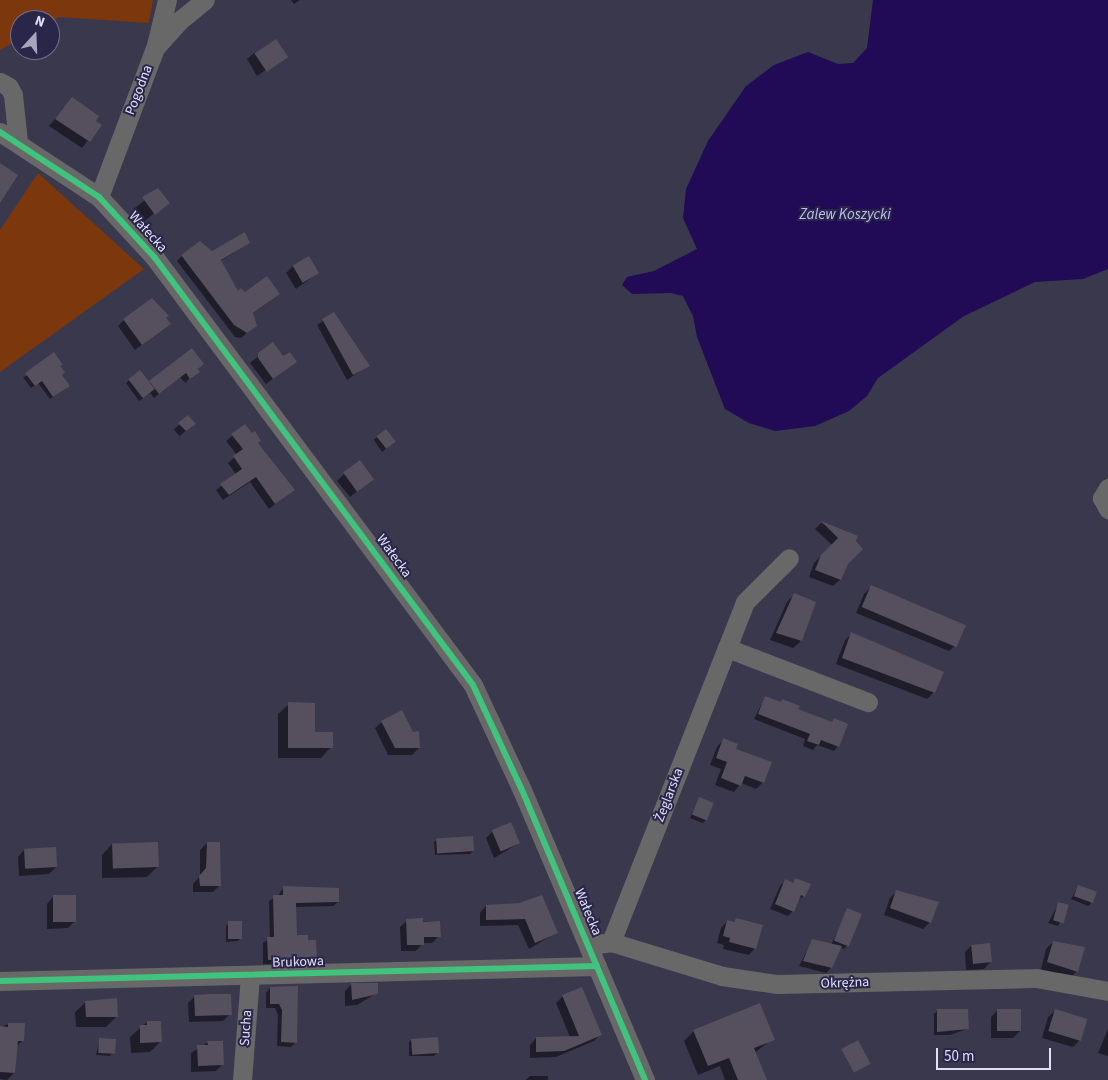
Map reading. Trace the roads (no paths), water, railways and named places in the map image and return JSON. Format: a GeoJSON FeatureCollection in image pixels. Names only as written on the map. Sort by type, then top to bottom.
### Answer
{"type":"FeatureCollection","features":[{"type":"Feature","properties":{"kind":"street"},"geometry":{"type":"LineString","coordinates":[[155,48],[167,0]]}},
{"type":"Feature","properties":{"kind":"street","name":"Pogodna"},"geometry":{"type":"LineString","coordinates":[[99,197],[155,48],[179,21],[204,0]]}},
{"type":"Feature","properties":{"kind":"street"},"geometry":{"type":"LineString","coordinates":[[0,82],[9,87],[13,95],[18,142]]}},
{"type":"Feature","properties":{"kind":"street","name":"Wałecka"},"geometry":{"type":"LineString","coordinates":[[0,132],[18,142],[99,197],[155,258],[473,685],[522,790],[645,1080]]}},
{"type":"Feature","properties":{"kind":"street"},"geometry":{"type":"LineString","coordinates":[[1108,488],[1102,498],[1108,509]]}},
{"type":"Feature","properties":{"kind":"street","name":"Żeglarska"},"geometry":{"type":"LineString","coordinates":[[611,942],[745,602],[789,558]]}},
{"type":"Feature","properties":{"kind":"street"},"geometry":{"type":"LineString","coordinates":[[727,648],[868,702]]}},
{"type":"Feature","properties":{"kind":"street","name":"Okrężna"},"geometry":{"type":"LineString","coordinates":[[588,945],[611,942],[722,976],[777,984],[1036,978],[1108,991]]}},
{"type":"Feature","properties":{"kind":"street","name":"Brukowa"},"geometry":{"type":"LineString","coordinates":[[0,981],[597,966]]}},
{"type":"Feature","properties":{"kind":"street","name":"Sucha"},"geometry":{"type":"LineString","coordinates":[[242,1080],[250,976]]}},
{"type":"Feature","properties":{"kind":"water","name":"Zalew Koszycki"},"geometry":{"type":"Polygon","coordinates":[[[873,0],[1108,0],[1108,269],[1083,279],[1035,282],[964,316],[878,378],[867,396],[849,411],[815,426],[775,431],[749,423],[725,409],[697,337],[693,316],[683,296],[671,293],[632,294],[622,285],[627,277],[654,271],[697,249],[683,218],[686,189],[708,141],[746,86],[774,65],[808,52],[838,64],[853,63],[867,48],[873,0]]]}}]}
